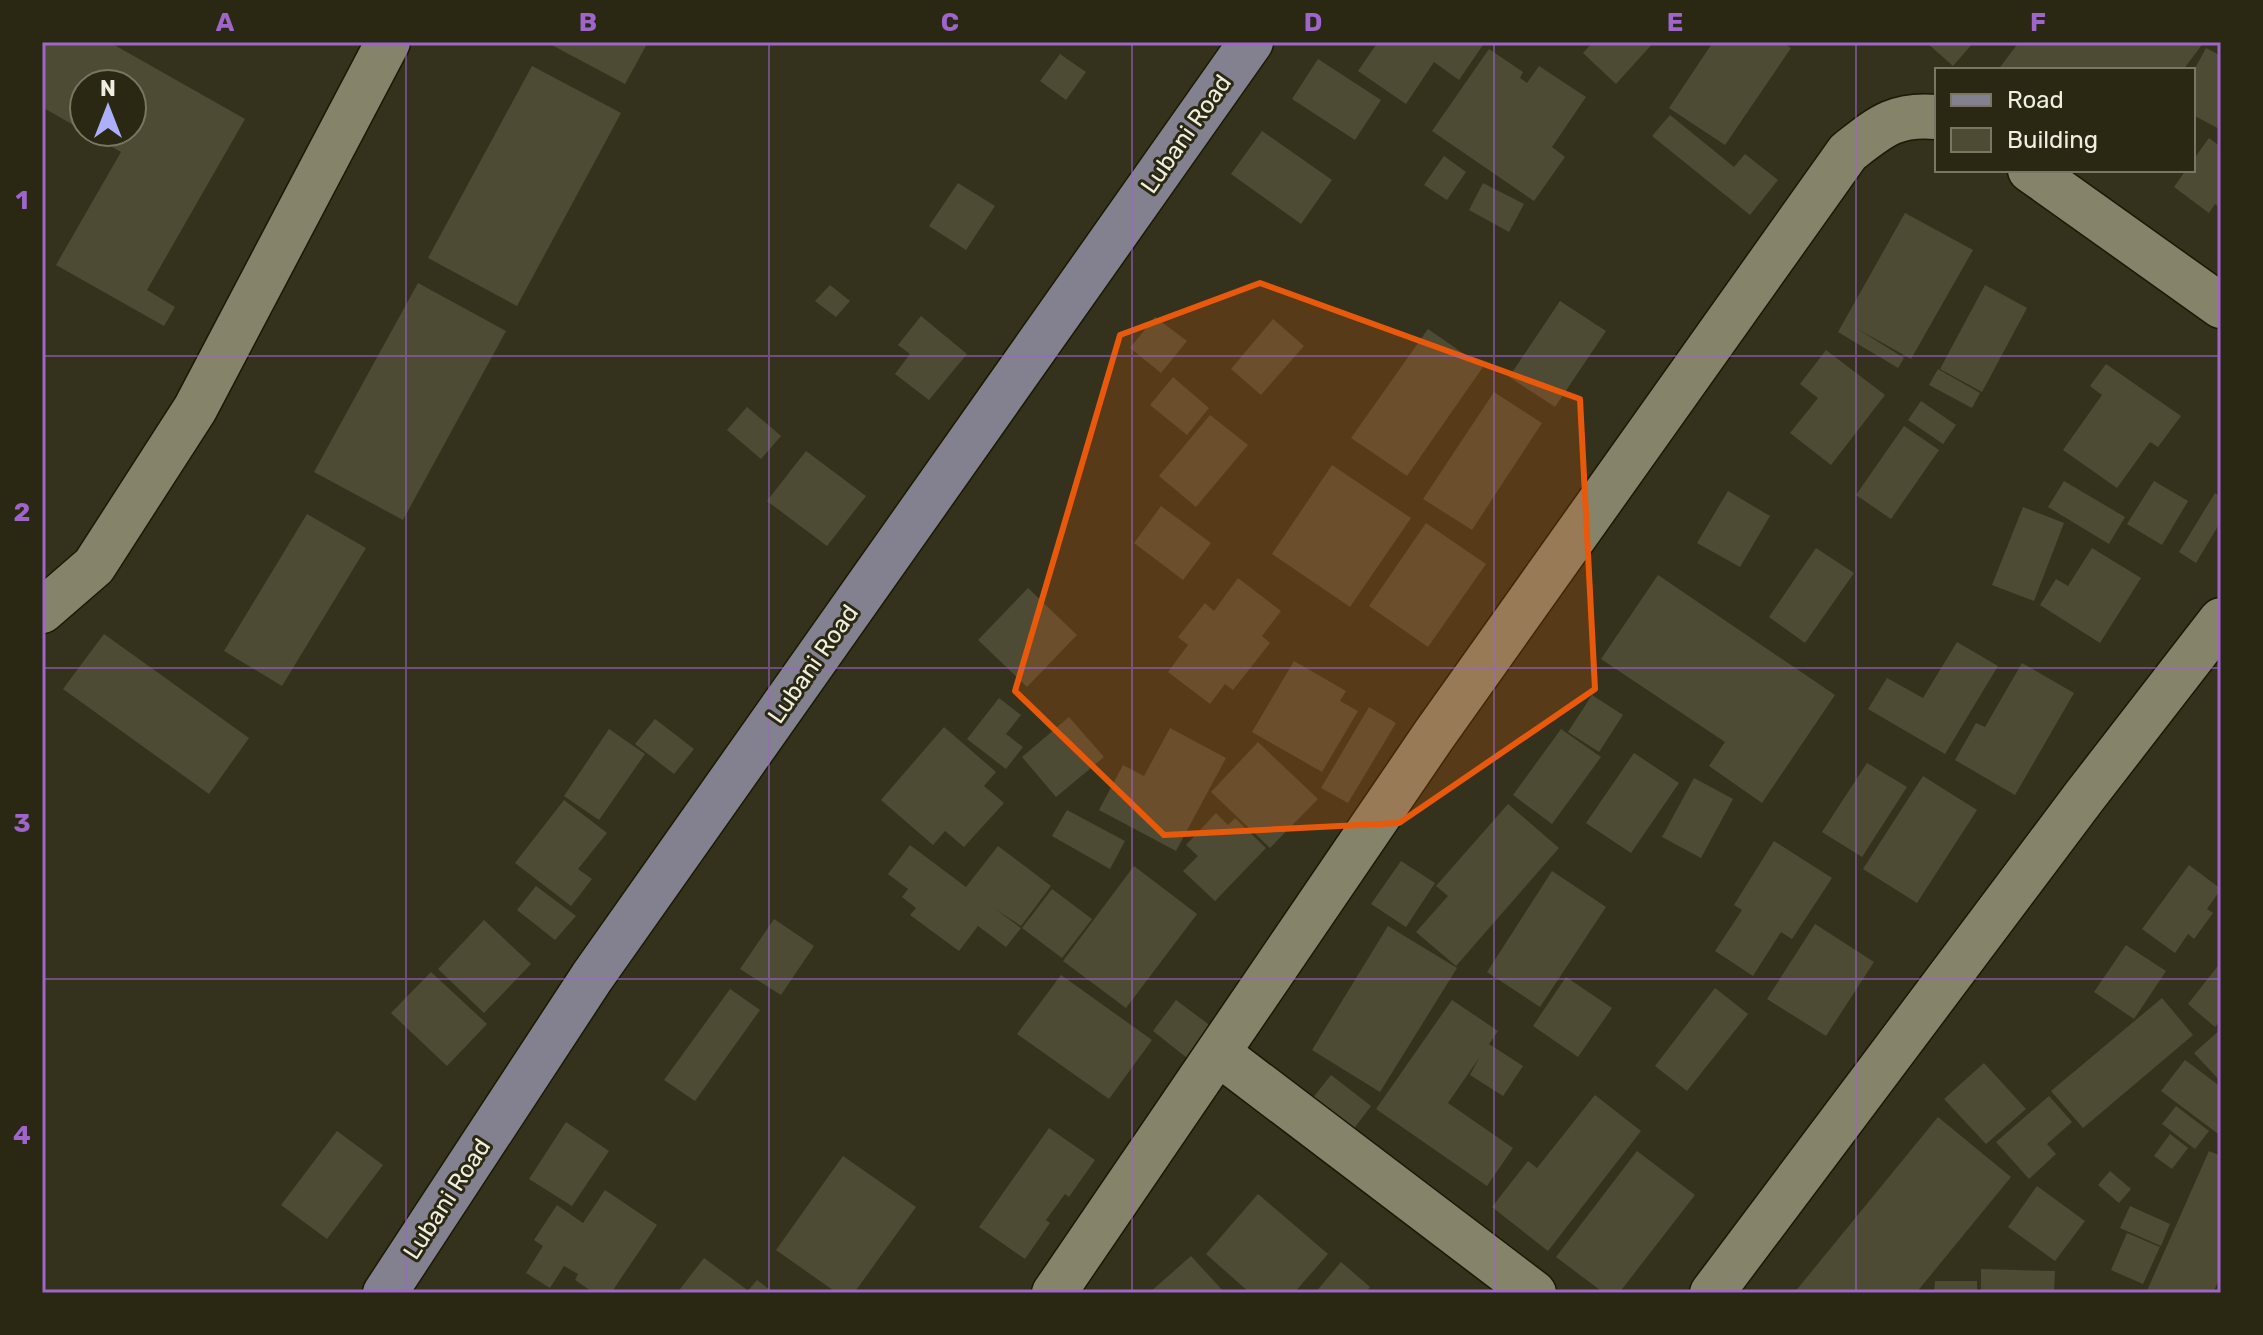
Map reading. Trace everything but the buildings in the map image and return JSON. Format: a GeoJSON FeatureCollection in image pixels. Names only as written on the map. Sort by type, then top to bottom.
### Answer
{"type":"FeatureCollection","features":[{"type":"Feature","properties":{"kind":"street"},"geometry":{"type":"LineString","coordinates":[[42,611],[94,566],[195,409],[388,42]]}},
{"type":"Feature","properties":{"kind":"street","name":"Lubani Road"},"geometry":{"type":"LineString","coordinates":[[385,1293],[592,977],[1251,42]]}},
{"type":"Feature","properties":{"kind":"street"},"geometry":{"type":"LineString","coordinates":[[1054,1293],[1434,735],[1848,152],[1879,128],[1912,115],[1935,117]]}},
{"type":"Feature","properties":{"kind":"street"},"geometry":{"type":"LineString","coordinates":[[2033,172],[2221,306]]}},
{"type":"Feature","properties":{"kind":"street"},"geometry":{"type":"LineString","coordinates":[[1712,1293],[2084,797],[2221,620]]}},
{"type":"Feature","properties":{"kind":"street"},"geometry":{"type":"LineString","coordinates":[[1218,1053],[1534,1293]]}},
{"type":"Feature","properties":{"kind":"highlighted area"},"geometry":{"type":"Polygon","coordinates":[[[1260,283],[1580,399],[1595,689],[1399,823],[1164,835],[1015,691],[1120,335],[1260,283]]]}}]}
